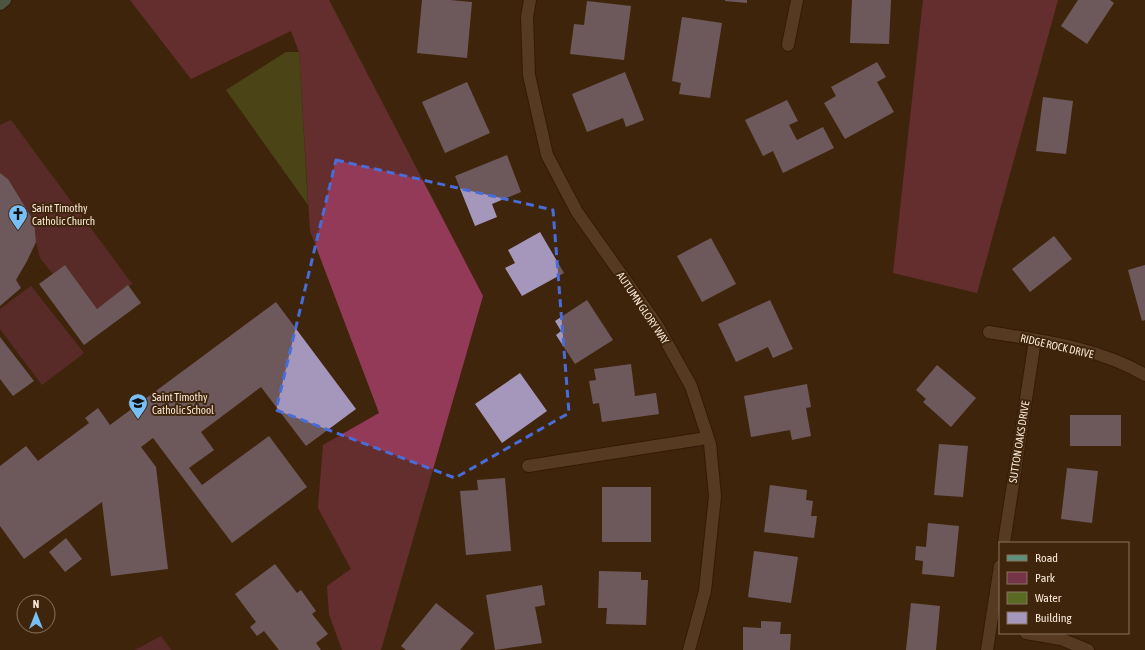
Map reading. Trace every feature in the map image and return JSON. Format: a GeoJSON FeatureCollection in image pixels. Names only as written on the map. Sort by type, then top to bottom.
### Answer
{"type":"FeatureCollection","features":[{"type":"Feature","properties":{"kind":"main road"},"geometry":{"type":"LineString","coordinates":[[0,4],[5,0]]}},
{"type":"Feature","properties":{"kind":"street","name":"AUTUMN GLORY WAY"},"geometry":{"type":"LineString","coordinates":[[530,0],[527,16],[529,75],[547,155],[577,212],[657,325],[691,386],[710,444],[715,496],[705,591],[689,650]]}},
{"type":"Feature","properties":{"kind":"street"},"geometry":{"type":"LineString","coordinates":[[788,45],[797,0]]}},
{"type":"Feature","properties":{"kind":"street","name":"RIDGE ROCK DRIVE"},"geometry":{"type":"LineString","coordinates":[[989,332],[1084,350],[1117,362],[1145,375]]}},
{"type":"Feature","properties":{"kind":"street","name":"SUTTON OAKS DRIVE"},"geometry":{"type":"LineString","coordinates":[[1004,542],[1035,340]]}},
{"type":"Feature","properties":{"kind":"street"},"geometry":{"type":"LineString","coordinates":[[528,466],[707,438]]}},
{"type":"Feature","properties":{"kind":"street"},"geometry":{"type":"LineString","coordinates":[[987,650],[995,629],[999,579]]}},
{"type":"Feature","properties":{"kind":"street"},"geometry":{"type":"LineString","coordinates":[[1031,634],[1060,640],[1088,650]]}},
{"type":"Feature","properties":{"kind":"highlighted area"},"geometry":{"type":"Polygon","coordinates":[[[336,160],[553,210],[569,413],[455,478],[276,410],[336,160]]]}},
{"type":"Feature","properties":{"kind":"green space"},"geometry":{"type":"Polygon","coordinates":[[[11,120],[132,284],[97,309],[65,265],[53,274],[40,258],[36,242],[34,220],[8,179],[0,173],[0,125],[11,120]]]}},
{"type":"Feature","properties":{"kind":"green space"},"geometry":{"type":"Polygon","coordinates":[[[31,286],[84,353],[42,385],[0,329],[0,309],[31,286]]]}},
{"type":"Feature","properties":{"kind":"green space"},"geometry":{"type":"Polygon","coordinates":[[[161,636],[171,650],[135,650],[161,636]]]}},
{"type":"Feature","properties":{"kind":"shaded area"},"geometry":{"type":"Polygon","coordinates":[[[130,0],[329,0],[483,296],[381,650],[342,650],[329,614],[327,586],[351,569],[318,508],[323,445],[379,413],[310,231],[299,52],[291,31],[191,79],[130,0]]]}},
{"type":"Feature","properties":{"kind":"shaded area"},"geometry":{"type":"Polygon","coordinates":[[[923,0],[1058,0],[977,293],[893,273],[923,0]]]}},
{"type":"Feature","properties":{"kind":"water"},"geometry":{"type":"Polygon","coordinates":[[[286,52],[299,52],[308,205],[226,90],[286,52]]]}},
{"type":"Feature","properties":{"kind":"building"},"geometry":{"type":"Polygon","coordinates":[[[422,0],[472,2],[467,58],[417,53],[422,0]]]}},
{"type":"Feature","properties":{"kind":"building"},"geometry":{"type":"Polygon","coordinates":[[[747,0],[747,3],[725,1],[747,0]]]}},
{"type":"Feature","properties":{"kind":"building"},"geometry":{"type":"Polygon","coordinates":[[[852,0],[891,0],[889,44],[850,43],[852,0]]]}},
{"type":"Feature","properties":{"kind":"building"},"geometry":{"type":"Polygon","coordinates":[[[1078,0],[1110,0],[1114,3],[1087,44],[1061,26],[1078,0]]]}},
{"type":"Feature","properties":{"kind":"building"},"geometry":{"type":"Polygon","coordinates":[[[587,1],[631,6],[624,60],[570,54],[574,24],[584,25],[587,1]]]}},
{"type":"Feature","properties":{"kind":"building"},"geometry":{"type":"Polygon","coordinates":[[[682,17],[722,23],[710,98],[679,94],[681,83],[672,81],[682,17]]]}},
{"type":"Feature","properties":{"kind":"building"},"geometry":{"type":"Polygon","coordinates":[[[877,62],[886,77],[877,82],[894,112],[845,139],[824,103],[836,96],[831,87],[877,62]]]}},
{"type":"Feature","properties":{"kind":"building"},"geometry":{"type":"Polygon","coordinates":[[[625,72],[644,120],[626,127],[623,118],[587,132],[572,94],[625,72]]]}},
{"type":"Feature","properties":{"kind":"building"},"geometry":{"type":"Polygon","coordinates":[[[467,82],[490,133],[445,153],[422,102],[467,82]]]}},
{"type":"Feature","properties":{"kind":"building"},"geometry":{"type":"Polygon","coordinates":[[[1043,97],[1073,101],[1066,154],[1036,151],[1043,97]]]}},
{"type":"Feature","properties":{"kind":"building"},"geometry":{"type":"Polygon","coordinates":[[[787,100],[798,121],[789,125],[797,140],[823,127],[834,148],[783,173],[773,151],[763,156],[745,120],[787,100]]]}},
{"type":"Feature","properties":{"kind":"building"},"geometry":{"type":"Polygon","coordinates":[[[507,155],[521,192],[492,204],[497,217],[475,226],[455,176],[507,155]]]}},
{"type":"Feature","properties":{"kind":"building","name":"Saint Timothy Catholic Church"},"geometry":{"type":"Polygon","coordinates":[[[0,173],[8,179],[34,221],[36,242],[16,280],[21,288],[0,306],[0,173]]]}},
{"type":"Feature","properties":{"kind":"building"},"geometry":{"type":"Polygon","coordinates":[[[540,232],[564,273],[522,296],[505,268],[515,263],[508,250],[540,232]]]}},
{"type":"Feature","properties":{"kind":"building"},"geometry":{"type":"Polygon","coordinates":[[[1054,236],[1072,259],[1030,292],[1012,269],[1054,236]]]}},
{"type":"Feature","properties":{"kind":"building"},"geometry":{"type":"Polygon","coordinates":[[[711,238],[736,284],[702,302],[677,256],[711,238]]]}},
{"type":"Feature","properties":{"kind":"building"},"geometry":{"type":"Polygon","coordinates":[[[65,265],[97,309],[128,285],[141,303],[84,345],[39,284],[65,265]]]}},
{"type":"Feature","properties":{"kind":"building"},"geometry":{"type":"Polygon","coordinates":[[[1145,265],[1145,320],[1142,321],[1128,270],[1145,265]]]}},
{"type":"Feature","properties":{"kind":"building"},"geometry":{"type":"Polygon","coordinates":[[[587,300],[613,340],[575,364],[556,335],[561,331],[555,321],[587,300]]]}},
{"type":"Feature","properties":{"kind":"building"},"geometry":{"type":"Polygon","coordinates":[[[770,300],[793,349],[773,358],[768,347],[736,362],[718,324],[770,300]]]}},
{"type":"Feature","properties":{"kind":"building","name":"Saint Timothy Catholic School"},"geometry":{"type":"Polygon","coordinates":[[[276,302],[356,409],[306,446],[261,387],[201,432],[214,450],[189,468],[202,485],[269,436],[307,487],[232,543],[153,438],[141,447],[156,467],[168,569],[111,576],[102,502],[24,559],[0,526],[0,466],[26,446],[38,461],[89,423],[85,418],[98,408],[110,425],[276,302]]]}},
{"type":"Feature","properties":{"kind":"building"},"geometry":{"type":"Polygon","coordinates":[[[0,337],[34,381],[13,396],[0,379],[0,337]]]}},
{"type":"Feature","properties":{"kind":"building"},"geometry":{"type":"Polygon","coordinates":[[[631,364],[635,396],[656,393],[659,414],[602,422],[599,403],[593,404],[589,381],[596,380],[594,369],[631,364]]]}},
{"type":"Feature","properties":{"kind":"building"},"geometry":{"type":"Polygon","coordinates":[[[937,365],[976,398],[951,427],[923,402],[926,399],[916,390],[937,365]]]}},
{"type":"Feature","properties":{"kind":"building"},"geometry":{"type":"Polygon","coordinates":[[[520,373],[547,411],[502,443],[475,404],[520,373]]]}},
{"type":"Feature","properties":{"kind":"building"},"geometry":{"type":"Polygon","coordinates":[[[807,384],[811,407],[806,408],[811,436],[792,440],[790,430],[751,437],[744,396],[807,384]]]}},
{"type":"Feature","properties":{"kind":"building"},"geometry":{"type":"Polygon","coordinates":[[[1070,415],[1121,415],[1121,446],[1070,446],[1070,415]]]}},
{"type":"Feature","properties":{"kind":"building"},"geometry":{"type":"Polygon","coordinates":[[[939,444],[968,446],[963,497],[934,495],[939,444]]]}},
{"type":"Feature","properties":{"kind":"building"},"geometry":{"type":"Polygon","coordinates":[[[1067,468],[1098,471],[1092,523],[1061,519],[1067,468]]]}},
{"type":"Feature","properties":{"kind":"building"},"geometry":{"type":"Polygon","coordinates":[[[505,478],[511,551],[466,555],[460,491],[478,490],[477,480],[505,478]]]}},
{"type":"Feature","properties":{"kind":"building"},"geometry":{"type":"Polygon","coordinates":[[[770,485],[807,490],[806,500],[813,501],[811,516],[817,516],[814,538],[764,532],[770,485]]]}},
{"type":"Feature","properties":{"kind":"building"},"geometry":{"type":"Polygon","coordinates":[[[602,487],[651,487],[651,542],[602,542],[602,487]]]}},
{"type":"Feature","properties":{"kind":"building"},"geometry":{"type":"Polygon","coordinates":[[[928,523],[959,526],[954,577],[922,574],[923,561],[915,560],[916,546],[926,547],[928,523]]]}},
{"type":"Feature","properties":{"kind":"building"},"geometry":{"type":"Polygon","coordinates":[[[66,538],[82,559],[65,572],[49,552],[66,538]]]}},
{"type":"Feature","properties":{"kind":"building"},"geometry":{"type":"Polygon","coordinates":[[[754,551],[798,557],[791,603],[748,597],[754,551]]]}},
{"type":"Feature","properties":{"kind":"building"},"geometry":{"type":"Polygon","coordinates":[[[275,564],[297,593],[301,590],[316,611],[312,614],[328,634],[316,643],[321,650],[279,650],[264,631],[257,636],[250,627],[256,622],[235,594],[275,564]]]}},
{"type":"Feature","properties":{"kind":"building"},"geometry":{"type":"Polygon","coordinates":[[[599,571],[641,572],[641,580],[648,580],[646,625],[606,624],[607,608],[598,608],[599,571]]]}},
{"type":"Feature","properties":{"kind":"building"},"geometry":{"type":"Polygon","coordinates":[[[542,585],[545,605],[535,607],[542,643],[495,650],[486,595],[542,585]]]}},
{"type":"Feature","properties":{"kind":"building"},"geometry":{"type":"Polygon","coordinates":[[[436,603],[474,633],[460,650],[406,650],[401,646],[436,603]]]}},
{"type":"Feature","properties":{"kind":"building"},"geometry":{"type":"Polygon","coordinates":[[[911,603],[940,606],[936,650],[906,650],[911,603]]]}},
{"type":"Feature","properties":{"kind":"building"},"geometry":{"type":"Polygon","coordinates":[[[761,621],[781,622],[780,634],[791,634],[790,650],[743,650],[743,627],[761,628],[761,621]]]}},
{"type":"Feature","properties":{"kind":"place","name":"Saint Timothy Catholic Church"},"geometry":{"type":"Point","coordinates":[18,231]}},
{"type":"Feature","properties":{"kind":"place","name":"Saint Timothy Catholic School"},"geometry":{"type":"Point","coordinates":[138,420]}}]}
